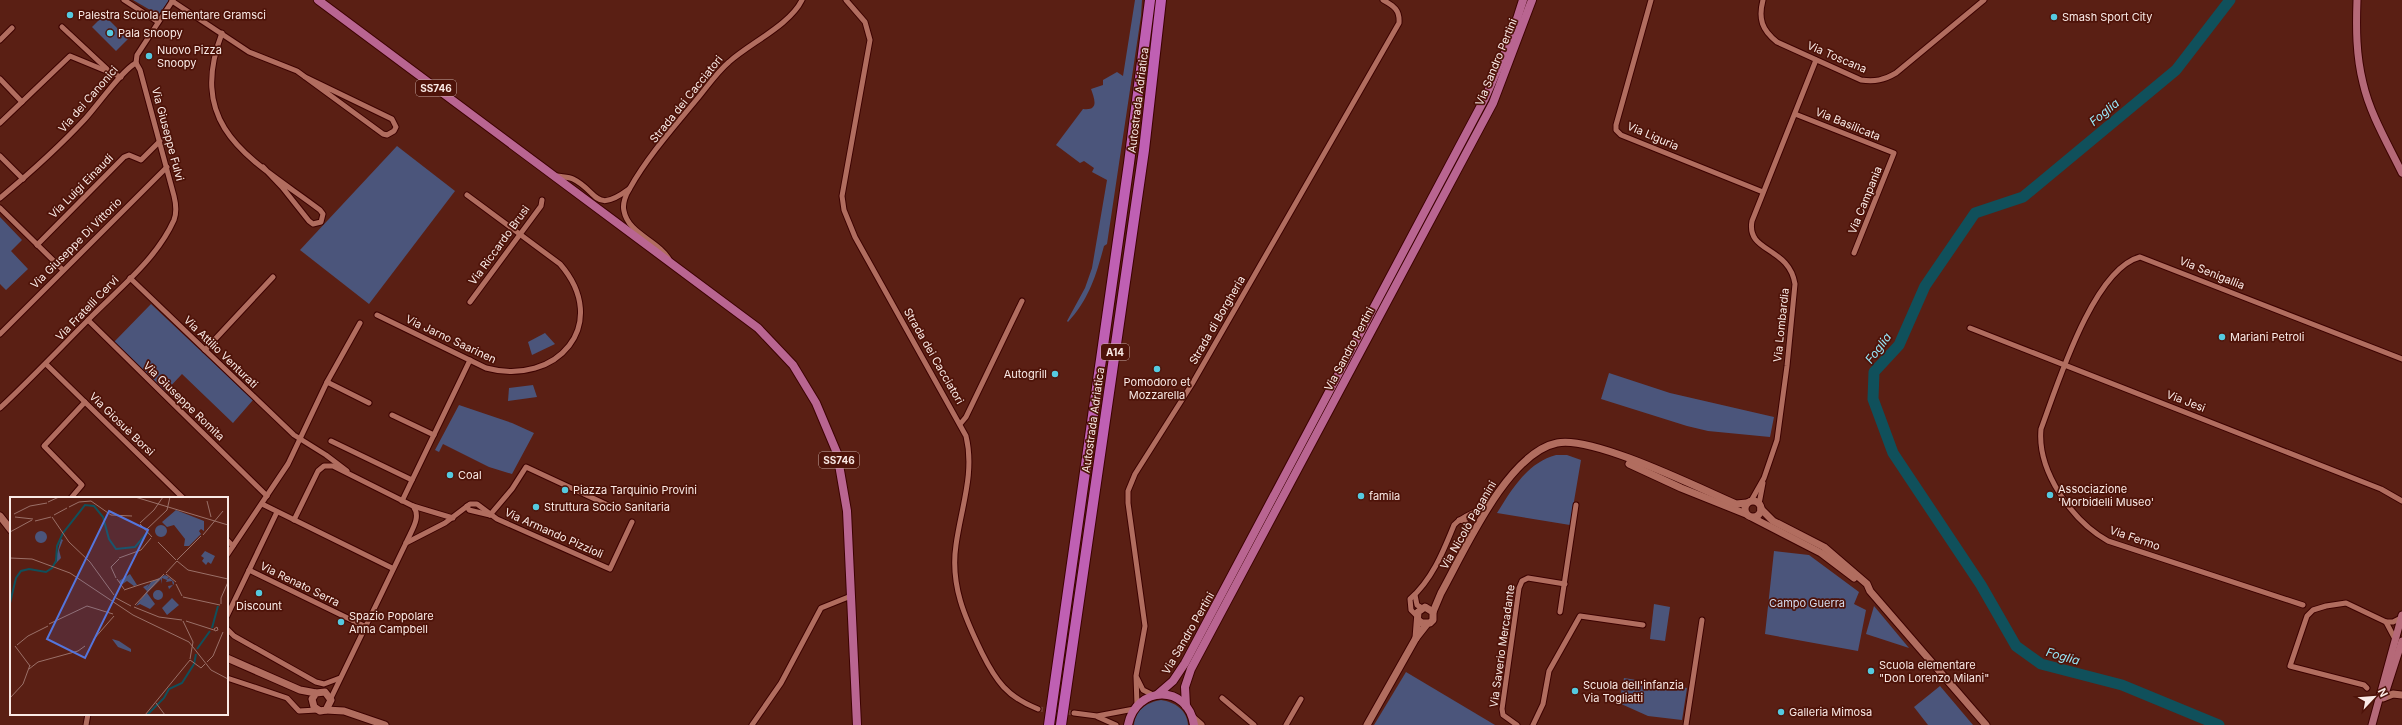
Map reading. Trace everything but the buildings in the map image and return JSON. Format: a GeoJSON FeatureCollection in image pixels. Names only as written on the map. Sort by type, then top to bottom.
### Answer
{"type":"FeatureCollection","features":[{"type":"Feature","properties":{"kind":"highway","name":"Autostrada Adriatica"},"geometry":{"type":"LineString","coordinates":[[1049,725],[1129,163],[1150,0]]}},
{"type":"Feature","properties":{"kind":"highway","name":"Autostrada Adriatica"},"geometry":{"type":"LineString","coordinates":[[1061,725],[1144,150],[1162,0]]}},
{"type":"Feature","properties":{"kind":"main road","name":"SS746"},"geometry":{"type":"LineString","coordinates":[[318,0],[554,176]]}},
{"type":"Feature","properties":{"kind":"main road","name":"Via Sandro Pertini"},"geometry":{"type":"LineString","coordinates":[[1135,707],[1173,682],[1185,663],[1485,98],[1510,41],[1523,0]]}},
{"type":"Feature","properties":{"kind":"main road","name":"Via Sandro Pertini"},"geometry":{"type":"LineString","coordinates":[[1193,721],[1186,706],[1185,687],[1191,669],[1492,103],[1532,0]]}},
{"type":"Feature","properties":{"kind":"main road"},"geometry":{"type":"LineString","coordinates":[[2357,0],[2356,32],[2363,84],[2377,123],[2402,173]]}},
{"type":"Feature","properties":{"kind":"main road"},"geometry":{"type":"LineString","coordinates":[[554,176],[671,263]]}},
{"type":"Feature","properties":{"kind":"main road","name":"SS746"},"geometry":{"type":"LineString","coordinates":[[671,263],[758,328],[793,365],[816,403],[834,441],[843,476],[847,511],[857,725]]}},
{"type":"Feature","properties":{"kind":"main road"},"geometry":{"type":"LineString","coordinates":[[2372,725],[2381,701],[2383,680],[2398,640],[2402,617]]}},
{"type":"Feature","properties":{"kind":"main road","name":"Via Sandro Pertini"},"geometry":{"type":"LineString","coordinates":[[1155,695],[1169,695],[1178,699],[1186,706]]}},
{"type":"Feature","properties":{"kind":"main road"},"geometry":{"type":"LineString","coordinates":[[1128,725],[1135,707]]}},
{"type":"Feature","properties":{"kind":"street"},"geometry":{"type":"LineString","coordinates":[[124,0],[158,22]]}},
{"type":"Feature","properties":{"kind":"street","name":"Strada dei Cacciatori"},"geometry":{"type":"LineString","coordinates":[[671,263],[666,252],[631,225],[626,218],[623,210],[624,201],[629,188],[673,128],[727,63],[744,48],[787,18],[797,9],[802,0]]}},
{"type":"Feature","properties":{"kind":"street","name":"Strada dei Cacciatori"},"geometry":{"type":"LineString","coordinates":[[846,0],[865,22],[870,40],[844,179],[844,210],[855,237],[961,423],[970,449],[970,472],[956,545],[955,578],[958,600],[971,632],[999,683],[1018,700],[1038,709]]}},
{"type":"Feature","properties":{"kind":"street","name":"Strada di Borgheria"},"geometry":{"type":"LineString","coordinates":[[1135,707],[1136,676],[1145,626],[1128,503],[1131,484],[1192,384],[1399,23],[1400,14],[1394,6],[1384,0]]}},
{"type":"Feature","properties":{"kind":"street","name":"Via Liguria"},"geometry":{"type":"LineString","coordinates":[[1651,0],[1616,125],[1616,130],[1621,135],[1763,192]]}},
{"type":"Feature","properties":{"kind":"street","name":"Via Toscana"},"geometry":{"type":"LineString","coordinates":[[1763,0],[1760,10],[1761,24],[1766,34],[1777,42],[1861,80],[1873,81],[1884,79],[1896,73],[1984,0]]}},
{"type":"Feature","properties":{"kind":"street"},"geometry":{"type":"LineString","coordinates":[[173,1],[254,55],[288,67],[392,120],[395,123],[394,131],[387,135],[383,134],[305,76]]}},
{"type":"Feature","properties":{"kind":"street","name":"Via dei Canonici"},"geometry":{"type":"LineString","coordinates":[[0,198],[23,179],[86,119],[120,76],[130,66],[136,63],[137,55],[173,1]]}},
{"type":"Feature","properties":{"kind":"street"},"geometry":{"type":"LineString","coordinates":[[62,27],[109,71]]}},
{"type":"Feature","properties":{"kind":"street"},"geometry":{"type":"LineString","coordinates":[[0,40],[12,28]]}},
{"type":"Feature","properties":{"kind":"street"},"geometry":{"type":"LineString","coordinates":[[222,33],[210,75],[214,106],[219,120],[233,141],[263,167],[320,210],[323,214],[320,222],[313,224],[309,221],[282,187],[263,167]]}},
{"type":"Feature","properties":{"kind":"street"},"geometry":{"type":"LineString","coordinates":[[0,123],[70,56],[120,76]]}},
{"type":"Feature","properties":{"kind":"street","name":"Via Lombardia"},"geometry":{"type":"LineString","coordinates":[[1760,507],[1764,478],[1777,440],[1787,366],[1795,284],[1794,273],[1788,264],[1753,238],[1750,230],[1763,192],[1816,60]]}},
{"type":"Feature","properties":{"kind":"street","name":"Via Giuseppe Fulvi"},"geometry":{"type":"LineString","coordinates":[[136,63],[140,70],[167,167],[175,200],[176,212]]}},
{"type":"Feature","properties":{"kind":"street"},"geometry":{"type":"LineString","coordinates":[[0,79],[22,102]]}},
{"type":"Feature","properties":{"kind":"street","name":"Via Basilicata"},"geometry":{"type":"LineString","coordinates":[[1795,114],[1894,153]]}},
{"type":"Feature","properties":{"kind":"street","name":"Via Luigi Einaudi"},"geometry":{"type":"LineString","coordinates":[[37,245],[124,157],[128,155],[141,160],[160,141]]}},
{"type":"Feature","properties":{"kind":"street","name":"Via Campania"},"geometry":{"type":"LineString","coordinates":[[1854,253],[1894,153]]}},
{"type":"Feature","properties":{"kind":"street"},"geometry":{"type":"LineString","coordinates":[[0,156],[23,179]]}},
{"type":"Feature","properties":{"kind":"street","name":"Via Giuseppe Di Vittorio"},"geometry":{"type":"LineString","coordinates":[[0,334],[167,167]]}},
{"type":"Feature","properties":{"kind":"street","name":"Strada dei Cacciatori"},"geometry":{"type":"LineString","coordinates":[[554,176],[573,179],[594,197],[602,200],[611,200],[629,188]]}},
{"type":"Feature","properties":{"kind":"street","name":"Via Jarno Saarinen"},"geometry":{"type":"LineString","coordinates":[[377,315],[486,368],[504,373],[522,373],[542,367],[560,357],[572,342],[579,326],[581,308],[578,290],[570,275],[560,264],[467,195]]}},
{"type":"Feature","properties":{"kind":"street","name":"Via Riccardo Brusi"},"geometry":{"type":"LineString","coordinates":[[470,302],[541,206],[542,200]]}},
{"type":"Feature","properties":{"kind":"street"},"geometry":{"type":"LineString","coordinates":[[0,208],[63,270]]}},
{"type":"Feature","properties":{"kind":"street","name":"Via Fratelli Cervi"},"geometry":{"type":"LineString","coordinates":[[0,408],[46,364],[130,278],[156,249],[174,220],[176,212]]}},
{"type":"Feature","properties":{"kind":"street","name":"Via Senigallia"},"geometry":{"type":"LineString","coordinates":[[2066,365],[2082,324],[2093,302],[2123,266],[2131,260],[2140,257],[2402,359]]}},
{"type":"Feature","properties":{"kind":"street"},"geometry":{"type":"LineString","coordinates":[[205,350],[273,277]]}},
{"type":"Feature","properties":{"kind":"street","name":"Via Attilio Venturati"},"geometry":{"type":"LineString","coordinates":[[130,278],[300,439]]}},
{"type":"Feature","properties":{"kind":"street"},"geometry":{"type":"LineString","coordinates":[[961,423],[966,418],[1022,301]]}},
{"type":"Feature","properties":{"kind":"street","name":"Via Giuseppe Romita"},"geometry":{"type":"LineString","coordinates":[[88,320],[267,496]]}},
{"type":"Feature","properties":{"kind":"street"},"geometry":{"type":"LineString","coordinates":[[228,554],[288,464],[327,382],[360,323]]}},
{"type":"Feature","properties":{"kind":"street","name":"Via Jesi"},"geometry":{"type":"LineString","coordinates":[[1970,328],[2381,489],[2402,501]]}},
{"type":"Feature","properties":{"kind":"street"},"geometry":{"type":"LineString","coordinates":[[402,501],[470,360]]}},
{"type":"Feature","properties":{"kind":"street","name":"Via Giosuè Borsi"},"geometry":{"type":"LineString","coordinates":[[46,364],[182,497]]}},
{"type":"Feature","properties":{"kind":"street","name":"Via Fermo"},"geometry":{"type":"LineString","coordinates":[[2066,365],[2041,429],[2040,442],[2050,474],[2065,500],[2086,525],[2108,540],[2304,605]]}},
{"type":"Feature","properties":{"kind":"street"},"geometry":{"type":"LineString","coordinates":[[327,382],[369,402]]}},
{"type":"Feature","properties":{"kind":"street"},"geometry":{"type":"LineString","coordinates":[[72,497],[82,485],[44,446],[85,402]]}},
{"type":"Feature","properties":{"kind":"street"},"geometry":{"type":"LineString","coordinates":[[392,415],[434,435]]}},
{"type":"Feature","properties":{"kind":"street"},"geometry":{"type":"LineString","coordinates":[[300,439],[326,455],[357,478]]}},
{"type":"Feature","properties":{"kind":"street"},"geometry":{"type":"LineString","coordinates":[[331,441],[412,480]]}},
{"type":"Feature","properties":{"kind":"street","name":"Via Nicolò Paganini"},"geometry":{"type":"LineString","coordinates":[[1367,725],[1416,638],[1427,624],[1434,620],[1433,612],[1441,593],[1494,498],[1514,471],[1532,454],[1556,442],[1572,442],[1620,455],[1736,504],[1749,502],[1760,507],[1773,521],[1805,536],[1835,556],[1867,584],[1870,591]]}},
{"type":"Feature","properties":{"kind":"street","name":"Via Nicolò Paganini"},"geometry":{"type":"LineString","coordinates":[[1603,450],[1681,488],[1750,516],[1821,554],[1870,591],[1986,725]]}},
{"type":"Feature","properties":{"kind":"street"},"geometry":{"type":"LineString","coordinates":[[294,520],[318,471],[324,466],[333,466],[413,506],[452,518]]}},
{"type":"Feature","properties":{"kind":"street"},"geometry":{"type":"LineString","coordinates":[[490,514],[512,488],[526,467],[612,507]]}},
{"type":"Feature","properties":{"kind":"street","name":"Via Lombardia"},"geometry":{"type":"LineString","coordinates":[[1749,502],[1764,478]]}},
{"type":"Feature","properties":{"kind":"street","name":"Via Jesi"},"geometry":{"type":"LineString","coordinates":[[2394,496],[2402,504]]}},
{"type":"Feature","properties":{"kind":"street"},"geometry":{"type":"LineString","coordinates":[[1427,624],[1418,618],[1411,610],[1409,605],[1410,599],[1421,589],[1434,568],[1454,525],[1459,520],[1481,511],[1494,498]]}},
{"type":"Feature","properties":{"kind":"street"},"geometry":{"type":"LineString","coordinates":[[1749,502],[1745,509],[1750,516],[1759,515],[1760,507]]}},
{"type":"Feature","properties":{"kind":"street"},"geometry":{"type":"LineString","coordinates":[[262,504],[392,568]]}},
{"type":"Feature","properties":{"kind":"street","name":"Via Armando Pizzioli"},"geometry":{"type":"LineString","coordinates":[[490,514],[469,510],[467,506],[477,504],[490,514],[610,569],[632,522]]}},
{"type":"Feature","properties":{"kind":"street"},"geometry":{"type":"LineString","coordinates":[[1560,612],[1576,505]]}},
{"type":"Feature","properties":{"kind":"street"},"geometry":{"type":"LineString","coordinates":[[326,710],[364,626],[417,518],[417,511],[413,506]]}},
{"type":"Feature","properties":{"kind":"street"},"geometry":{"type":"LineString","coordinates":[[406,543],[452,518],[467,506]]}},
{"type":"Feature","properties":{"kind":"street","name":"Via Renato Serra"},"geometry":{"type":"LineString","coordinates":[[228,614],[277,512]]}},
{"type":"Feature","properties":{"kind":"street"},"geometry":{"type":"LineString","coordinates":[[0,516],[10,529]]}},
{"type":"Feature","properties":{"kind":"street"},"geometry":{"type":"LineString","coordinates":[[1459,520],[1466,521],[1470,529],[1469,543]]}},
{"type":"Feature","properties":{"kind":"street"},"geometry":{"type":"LineString","coordinates":[[228,541],[233,546]]}},
{"type":"Feature","properties":{"kind":"street","name":"Via Renato Serra"},"geometry":{"type":"LineString","coordinates":[[249,570],[364,626]]}},
{"type":"Feature","properties":{"kind":"street","name":"Via Saverio Mercadante"},"geometry":{"type":"LineString","coordinates":[[1518,725],[1508,720],[1503,715],[1502,709],[1519,588],[1522,581],[1528,578],[1565,584]]}},
{"type":"Feature","properties":{"kind":"street","name":"Via Nicolò Paganini"},"geometry":{"type":"LineString","coordinates":[[1416,638],[1418,618],[1423,608],[1441,593]]}},
{"type":"Feature","properties":{"kind":"street"},"geometry":{"type":"LineString","coordinates":[[1415,595],[1417,606],[1433,612]]}},
{"type":"Feature","properties":{"kind":"street"},"geometry":{"type":"LineString","coordinates":[[752,725],[781,683],[821,608],[851,596]]}},
{"type":"Feature","properties":{"kind":"street"},"geometry":{"type":"LineString","coordinates":[[2367,688],[2364,685],[2290,666],[2307,616],[2313,610],[2336,603],[2346,603],[2386,622],[2393,622],[2402,617]]}},
{"type":"Feature","properties":{"kind":"street"},"geometry":{"type":"LineString","coordinates":[[1533,725],[1543,704],[1549,670],[1580,616],[1643,625]]}},
{"type":"Feature","properties":{"kind":"street"},"geometry":{"type":"LineString","coordinates":[[1686,725],[1702,620]]}},
{"type":"Feature","properties":{"kind":"street"},"geometry":{"type":"LineString","coordinates":[[2386,622],[2398,640]]}},
{"type":"Feature","properties":{"kind":"street"},"geometry":{"type":"LineString","coordinates":[[228,630],[234,636],[316,682],[324,684],[340,678]]}},
{"type":"Feature","properties":{"kind":"street"},"geometry":{"type":"LineString","coordinates":[[228,658],[300,690],[316,693],[325,692],[344,710]]}},
{"type":"Feature","properties":{"kind":"street"},"geometry":{"type":"LineString","coordinates":[[1136,676],[1143,690],[1155,695]]}},
{"type":"Feature","properties":{"kind":"street"},"geometry":{"type":"LineString","coordinates":[[228,678],[287,698],[302,712]]}},
{"type":"Feature","properties":{"kind":"street"},"geometry":{"type":"LineString","coordinates":[[300,690],[312,701],[317,710]]}},
{"type":"Feature","properties":{"kind":"street"},"geometry":{"type":"LineString","coordinates":[[302,712],[312,701],[316,693]]}},
{"type":"Feature","properties":{"kind":"street"},"geometry":{"type":"LineString","coordinates":[[2381,701],[2393,694],[2402,695]]}},
{"type":"Feature","properties":{"kind":"street"},"geometry":{"type":"LineString","coordinates":[[1222,698],[1254,725]]}},
{"type":"Feature","properties":{"kind":"street"},"geometry":{"type":"LineString","coordinates":[[1286,725],[1301,699]]}},
{"type":"Feature","properties":{"kind":"street"},"geometry":{"type":"LineString","coordinates":[[1097,716],[1135,707]]}},
{"type":"Feature","properties":{"kind":"street"},"geometry":{"type":"LineString","coordinates":[[302,712],[317,710],[344,710],[385,725]]}},
{"type":"Feature","properties":{"kind":"street"},"geometry":{"type":"LineString","coordinates":[[1074,713],[1097,716],[1116,725]]}},
{"type":"Feature","properties":{"kind":"street"},"geometry":{"type":"LineString","coordinates":[[86,725],[88,715]]}},
{"type":"Feature","properties":{"kind":"street"},"geometry":{"type":"LineString","coordinates":[[1193,721],[1202,725]]}},
{"type":"Feature","properties":{"kind":"green space"},"geometry":{"type":"Polygon","coordinates":[[[133,0],[169,0],[160,13],[157,14],[133,0]]]}},
{"type":"Feature","properties":{"kind":"green space"},"geometry":{"type":"Polygon","coordinates":[[[1135,0],[1142,0],[1141,16],[1107,244],[1104,246],[1095,277],[1087,296],[1068,322],[1067,321],[1085,288],[1092,268],[1107,180],[1092,172],[1094,168],[1084,161],[1080,163],[1056,145],[1083,109],[1092,108],[1094,106],[1091,89],[1103,85],[1103,80],[1117,72],[1123,76],[1135,0]]]}},
{"type":"Feature","properties":{"kind":"green space","name":"Pala Snoopy"},"geometry":{"type":"Polygon","coordinates":[[[104,15],[128,39],[116,51],[92,27],[104,15]]]}},
{"type":"Feature","properties":{"kind":"green space"},"geometry":{"type":"Polygon","coordinates":[[[397,146],[455,191],[369,304],[300,250],[397,146]]]}},
{"type":"Feature","properties":{"kind":"green space"},"geometry":{"type":"Polygon","coordinates":[[[0,217],[22,240],[11,251],[28,269],[6,290],[0,284],[0,217]]]}},
{"type":"Feature","properties":{"kind":"green space"},"geometry":{"type":"Polygon","coordinates":[[[151,304],[253,400],[233,423],[182,374],[165,392],[114,342],[151,304]]]}},
{"type":"Feature","properties":{"kind":"green space"},"geometry":{"type":"Polygon","coordinates":[[[545,333],[555,344],[532,355],[528,342],[545,333]]]}},
{"type":"Feature","properties":{"kind":"green space"},"geometry":{"type":"Polygon","coordinates":[[[1609,373],[1670,393],[1774,417],[1770,437],[1708,431],[1687,426],[1601,399],[1609,373]]]}},
{"type":"Feature","properties":{"kind":"green space"},"geometry":{"type":"Polygon","coordinates":[[[533,385],[537,397],[508,401],[509,388],[533,385]]]}},
{"type":"Feature","properties":{"kind":"green space"},"geometry":{"type":"Polygon","coordinates":[[[459,405],[512,423],[534,433],[512,474],[489,467],[443,444],[439,452],[435,450],[459,405]]]}},
{"type":"Feature","properties":{"kind":"green space"},"geometry":{"type":"Polygon","coordinates":[[[1556,455],[1567,455],[1581,460],[1570,525],[1497,513],[1521,478],[1537,464],[1556,455]]]}},
{"type":"Feature","properties":{"kind":"green space","name":"Campo Guerra"},"geometry":{"type":"Polygon","coordinates":[[[1774,551],[1809,555],[1859,592],[1854,604],[1866,610],[1858,651],[1765,634],[1774,551]]]}},
{"type":"Feature","properties":{"kind":"green space"},"geometry":{"type":"Polygon","coordinates":[[[1654,604],[1670,607],[1665,641],[1650,639],[1654,604]]]}},
{"type":"Feature","properties":{"kind":"green space"},"geometry":{"type":"Polygon","coordinates":[[[1874,606],[1909,648],[1866,634],[1874,606]]]}},
{"type":"Feature","properties":{"kind":"green space"},"geometry":{"type":"Polygon","coordinates":[[[1406,672],[1495,725],[1374,725],[1406,672]]]}},
{"type":"Feature","properties":{"kind":"green space"},"geometry":{"type":"Polygon","coordinates":[[[1624,678],[1687,688],[1682,720],[1648,716],[1619,703],[1624,678]]]}},
{"type":"Feature","properties":{"kind":"green space"},"geometry":{"type":"Polygon","coordinates":[[[1940,686],[1973,725],[1928,725],[1914,707],[1940,686]]]}},
{"type":"Feature","properties":{"kind":"green space"},"geometry":{"type":"Polygon","coordinates":[[[1161,700],[1175,705],[1183,711],[1188,725],[1134,725],[1139,711],[1151,703],[1161,700]]]}},
{"type":"Feature","properties":{"kind":"waterway","name":"Foglia"},"geometry":{"type":"LineString","coordinates":[[2219,725],[2122,685],[2041,664],[2016,646],[1981,585],[1893,453],[1873,399],[1874,372],[1899,345],[1925,286],[1975,213],[2023,197],[2176,70],[2230,0]]}},
{"type":"Feature","properties":{"kind":"tunnel"},"geometry":{"type":"LineString","coordinates":[[1038,709],[1074,713]]}},
{"type":"Feature","properties":{"kind":"place","name":"Palestra Scuola Elementare Gramsci"},"geometry":{"type":"Point","coordinates":[70,15]}},
{"type":"Feature","properties":{"kind":"place","name":"Smash Sport City"},"geometry":{"type":"Point","coordinates":[2054,17]}},
{"type":"Feature","properties":{"kind":"place","name":"Pala Snoopy"},"geometry":{"type":"Point","coordinates":[110,33]}},
{"type":"Feature","properties":{"kind":"place","name":"Nuovo Pizza Snoopy"},"geometry":{"type":"Point","coordinates":[149,56]}},
{"type":"Feature","properties":{"kind":"place","name":"Mariani Petroli"},"geometry":{"type":"Point","coordinates":[2222,337]}},
{"type":"Feature","properties":{"kind":"place","name":"Pomodoro et Mozzarella"},"geometry":{"type":"Point","coordinates":[1157,369]}},
{"type":"Feature","properties":{"kind":"place","name":"Autogrill"},"geometry":{"type":"Point","coordinates":[1055,374]}},
{"type":"Feature","properties":{"kind":"place","name":"Coal"},"geometry":{"type":"Point","coordinates":[450,475]}},
{"type":"Feature","properties":{"kind":"place","name":"Piazza Tarquinio Provini"},"geometry":{"type":"Point","coordinates":[565,490]}},
{"type":"Feature","properties":{"kind":"place","name":"Associazione 'Morbidelli Museo'"},"geometry":{"type":"Point","coordinates":[2050,495]}},
{"type":"Feature","properties":{"kind":"place","name":"famila"},"geometry":{"type":"Point","coordinates":[1361,496]}},
{"type":"Feature","properties":{"kind":"place","name":"Struttura Socio Sanitaria"},"geometry":{"type":"Point","coordinates":[536,507]}},
{"type":"Feature","properties":{"kind":"place","name":"Discount"},"geometry":{"type":"Point","coordinates":[259,593]}},
{"type":"Feature","properties":{"kind":"place","name":"Spazio Popolare Anna Campbell"},"geometry":{"type":"Point","coordinates":[341,622]}},
{"type":"Feature","properties":{"kind":"place","name":"Scuola elementare \"Don Lorenzo Milani\""},"geometry":{"type":"Point","coordinates":[1871,671]}},
{"type":"Feature","properties":{"kind":"place","name":"Scuola dell'infanzia Via Togliatti"},"geometry":{"type":"Point","coordinates":[1575,691]}},
{"type":"Feature","properties":{"kind":"place","name":"Galleria Mimosa"},"geometry":{"type":"Point","coordinates":[1781,712]}}]}
